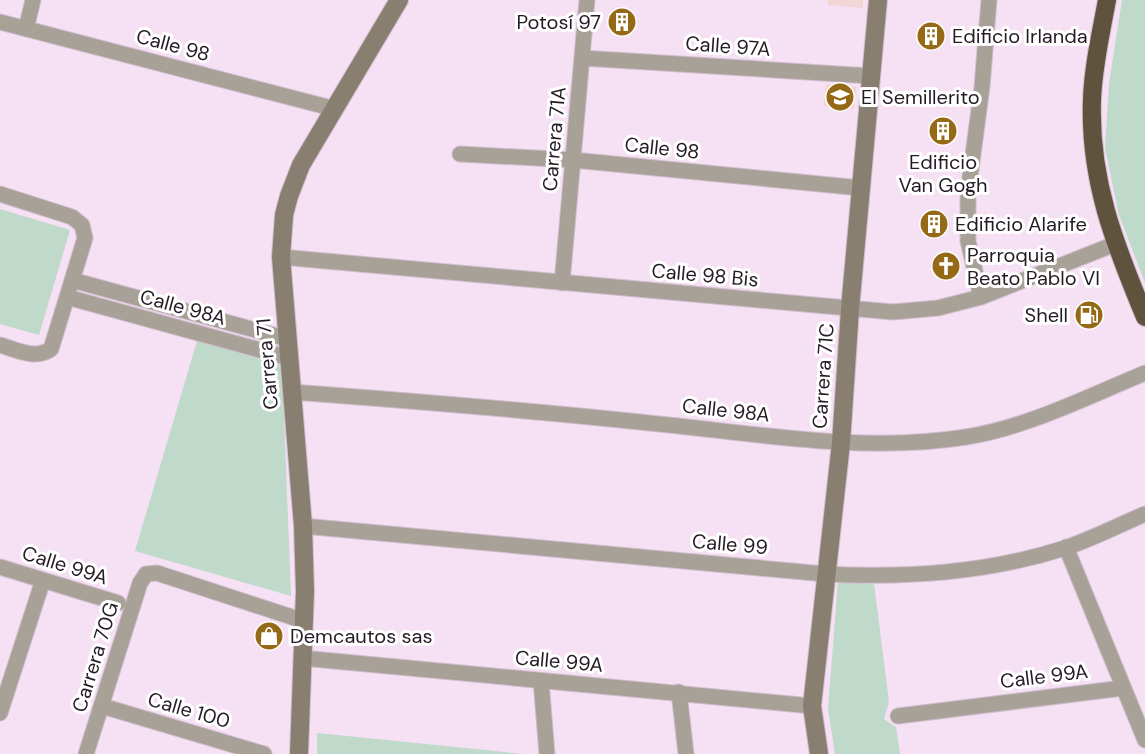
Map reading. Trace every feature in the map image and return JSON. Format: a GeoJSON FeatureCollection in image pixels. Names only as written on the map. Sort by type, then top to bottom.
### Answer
{"type":"FeatureCollection","features":[{"type":"Feature","properties":{"kind":"highway"},"geometry":{"type":"LineString","coordinates":[[1107,0],[1094,80],[1093,137],[1099,190],[1115,244],[1145,317]]}},
{"type":"Feature","properties":{"kind":"street"},"geometry":{"type":"LineString","coordinates":[[26,28],[33,0]]}},
{"type":"Feature","properties":{"kind":"street","name":"Carrera 71"},"geometry":{"type":"LineString","coordinates":[[299,754],[304,621],[303,526],[281,257],[284,215],[301,165],[399,0]]}},
{"type":"Feature","properties":{"kind":"street","name":"Carrera 71A"},"geometry":{"type":"LineString","coordinates":[[562,283],[587,0]]}},
{"type":"Feature","properties":{"kind":"street","name":"Carrera 71C"},"geometry":{"type":"LineString","coordinates":[[819,754],[812,706],[841,442],[850,309],[878,0]]}},
{"type":"Feature","properties":{"kind":"street"},"geometry":{"type":"LineString","coordinates":[[981,297],[969,241],[968,192],[982,87],[989,0]]}},
{"type":"Feature","properties":{"kind":"street","name":"Calle 98"},"geometry":{"type":"LineString","coordinates":[[0,22],[334,109]]}},
{"type":"Feature","properties":{"kind":"street","name":"Calle 97A"},"geometry":{"type":"LineString","coordinates":[[582,58],[871,76]]}},
{"type":"Feature","properties":{"kind":"street","name":"Calle 98"},"geometry":{"type":"LineString","coordinates":[[460,154],[573,160],[861,188]]}},
{"type":"Feature","properties":{"kind":"street"},"geometry":{"type":"LineString","coordinates":[[0,194],[72,217],[82,225],[85,238],[51,349],[44,354],[35,355],[0,345]]}},
{"type":"Feature","properties":{"kind":"street","name":"Calle 98 Bis"},"geometry":{"type":"LineString","coordinates":[[281,257],[893,312],[927,309],[981,297],[1115,244]]}},
{"type":"Feature","properties":{"kind":"street","name":"Calle 98A"},"geometry":{"type":"LineString","coordinates":[[72,280],[288,339]]}},
{"type":"Feature","properties":{"kind":"street","name":"Calle 98A"},"geometry":{"type":"LineString","coordinates":[[67,297],[289,358]]}},
{"type":"Feature","properties":{"kind":"street","name":"Calle 98A"},"geometry":{"type":"LineString","coordinates":[[292,392],[549,412],[841,442],[921,443],[968,437],[1017,425],[1145,373]]}},
{"type":"Feature","properties":{"kind":"street","name":"Calle 99"},"geometry":{"type":"LineString","coordinates":[[303,526],[825,574],[872,576],[940,573],[1008,563],[1066,547],[1145,514]]}},
{"type":"Feature","properties":{"kind":"street"},"geometry":{"type":"LineString","coordinates":[[1066,547],[1145,740]]}},
{"type":"Feature","properties":{"kind":"street","name":"Calle 99A"},"geometry":{"type":"LineString","coordinates":[[0,567],[118,603]]}},
{"type":"Feature","properties":{"kind":"street","name":"Carrera 70G"},"geometry":{"type":"LineString","coordinates":[[86,754],[140,583],[146,574],[157,573],[304,621]]}},
{"type":"Feature","properties":{"kind":"street"},"geometry":{"type":"LineString","coordinates":[[0,713],[43,580]]}},
{"type":"Feature","properties":{"kind":"street","name":"Calle 99A"},"geometry":{"type":"LineString","coordinates":[[302,658],[812,706]]}},
{"type":"Feature","properties":{"kind":"street"},"geometry":{"type":"LineString","coordinates":[[541,681],[547,754]]}},
{"type":"Feature","properties":{"kind":"street","name":"Calle 99A"},"geometry":{"type":"LineString","coordinates":[[898,716],[1123,688]]}},
{"type":"Feature","properties":{"kind":"street"},"geometry":{"type":"LineString","coordinates":[[679,692],[686,754]]}},
{"type":"Feature","properties":{"kind":"street","name":"Calle 100"},"geometry":{"type":"LineString","coordinates":[[102,706],[264,754]]}},
{"type":"Feature","properties":{"kind":"shaded area"},"geometry":{"type":"Polygon","coordinates":[[[828,0],[863,0],[863,8],[828,5],[828,0]]]}},
{"type":"Feature","properties":{"kind":"shaded area","name":"El Semillerito"},"geometry":{"type":"Polygon","coordinates":[[[826,84],[856,87],[854,109],[824,106],[826,84]]]}},
{"type":"Feature","properties":{"kind":"green space"},"geometry":{"type":"Polygon","coordinates":[[[1122,0],[1145,0],[1145,283],[1119,215],[1105,148],[1109,84],[1122,0]]]}},
{"type":"Feature","properties":{"kind":"green space"},"geometry":{"type":"Polygon","coordinates":[[[0,209],[70,230],[39,335],[0,324],[0,209]]]}},
{"type":"Feature","properties":{"kind":"green space"},"geometry":{"type":"Polygon","coordinates":[[[197,341],[282,365],[291,596],[135,551],[197,341]]]}},
{"type":"Feature","properties":{"kind":"green space"},"geometry":{"type":"Polygon","coordinates":[[[838,581],[874,584],[889,702],[884,719],[896,727],[900,754],[835,754],[828,709],[838,581]]]}},
{"type":"Feature","properties":{"kind":"green space"},"geometry":{"type":"Polygon","coordinates":[[[317,733],[524,754],[317,754],[317,733]]]}},
{"type":"Feature","properties":{"kind":"place","name":"Potosí 97"},"geometry":{"type":"Point","coordinates":[622,22]}},
{"type":"Feature","properties":{"kind":"place","name":"Edificio Irlanda"},"geometry":{"type":"Point","coordinates":[931,36]}},
{"type":"Feature","properties":{"kind":"place","name":"El Semillerito"},"geometry":{"type":"Point","coordinates":[840,97]}},
{"type":"Feature","properties":{"kind":"place","name":"Edificio Van Gogh"},"geometry":{"type":"Point","coordinates":[943,131]}},
{"type":"Feature","properties":{"kind":"place","name":"Edificio Alarife"},"geometry":{"type":"Point","coordinates":[934,224]}},
{"type":"Feature","properties":{"kind":"place","name":"Parroquia Beato Pablo VI"},"geometry":{"type":"Point","coordinates":[946,266]}},
{"type":"Feature","properties":{"kind":"place","name":"Shell"},"geometry":{"type":"Point","coordinates":[1089,315]}},
{"type":"Feature","properties":{"kind":"place","name":"Demcautos sas"},"geometry":{"type":"Point","coordinates":[269,636]}}]}
